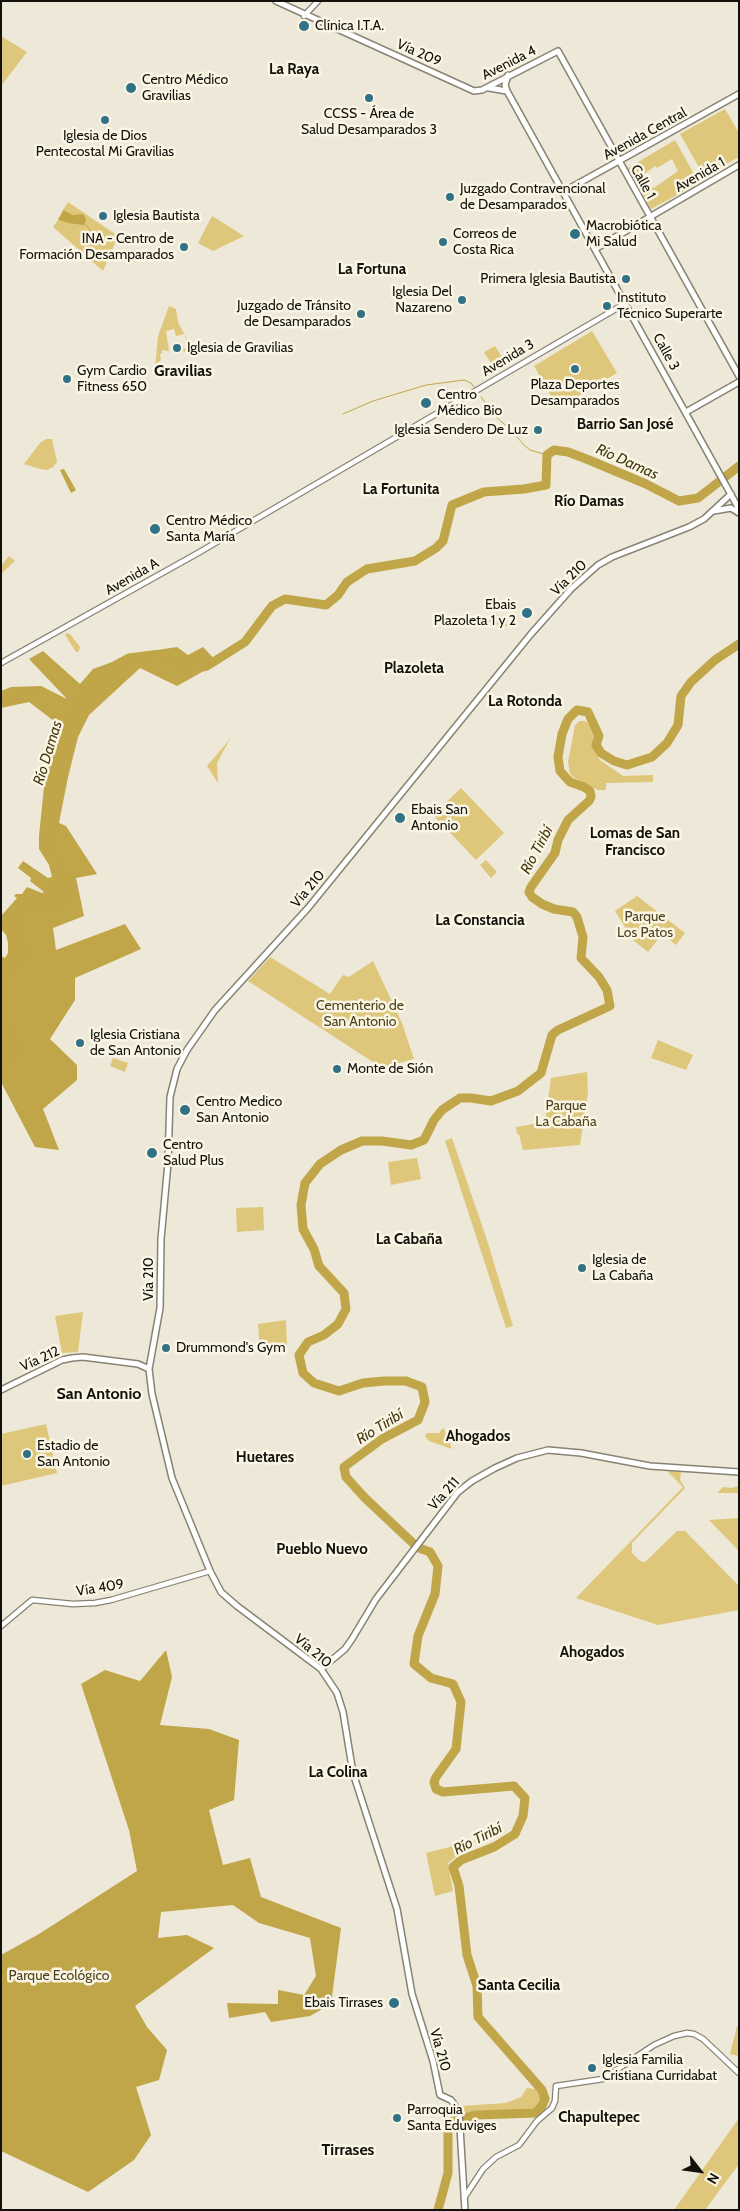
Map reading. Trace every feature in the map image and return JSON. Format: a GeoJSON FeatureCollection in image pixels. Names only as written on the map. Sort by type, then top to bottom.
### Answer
{"type":"FeatureCollection","features":[{"type":"Feature","properties":{"kind":"main road","name":"Vía 209"},"geometry":{"type":"LineString","coordinates":[[276,1],[304,16],[470,90]]}},
{"type":"Feature","properties":{"kind":"main road","name":"Avenida 4"},"geometry":{"type":"LineString","coordinates":[[470,90],[478,91],[486,88],[558,51]]}},
{"type":"Feature","properties":{"kind":"main road","name":"Calle 1"},"geometry":{"type":"LineString","coordinates":[[558,51],[739,376]]}},
{"type":"Feature","properties":{"kind":"main road"},"geometry":{"type":"LineString","coordinates":[[507,91],[505,85],[508,76]]}},
{"type":"Feature","properties":{"kind":"main road"},"geometry":{"type":"LineString","coordinates":[[486,88],[497,88],[507,91]]}},
{"type":"Feature","properties":{"kind":"main road","name":"Calle 3"},"geometry":{"type":"LineString","coordinates":[[507,91],[739,509]]}},
{"type":"Feature","properties":{"kind":"main road","name":"Avenida Central"},"geometry":{"type":"LineString","coordinates":[[563,192],[739,94]]}},
{"type":"Feature","properties":{"kind":"main road","name":"Avenida 1"},"geometry":{"type":"LineString","coordinates":[[595,249],[739,165]]}},
{"type":"Feature","properties":{"kind":"main road"},"geometry":{"type":"LineString","coordinates":[[686,412],[739,382]]}},
{"type":"Feature","properties":{"kind":"main road"},"geometry":{"type":"LineString","coordinates":[[682,404],[693,408]]}},
{"type":"Feature","properties":{"kind":"main road","name":"Vía 210"},"geometry":{"type":"LineString","coordinates":[[465,2210],[458,2111],[451,2100],[440,2095],[433,2061],[412,1994],[397,1908],[349,1756],[340,1702],[332,1683],[321,1669],[221,1592],[210,1571],[172,1478],[152,1394],[149,1369],[160,1308],[161,1239],[168,1169],[170,1096],[177,1069],[197,1034],[218,1006],[308,908],[531,634],[571,589],[598,565],[612,556],[689,527],[713,511],[731,494]]}},
{"type":"Feature","properties":{"kind":"main road"},"geometry":{"type":"LineString","coordinates":[[713,511],[731,508],[739,513]]}},
{"type":"Feature","properties":{"kind":"main road","name":"Vía 212"},"geometry":{"type":"LineString","coordinates":[[1,1390],[62,1360],[83,1356],[138,1364],[149,1369]]}},
{"type":"Feature","properties":{"kind":"main road","name":"Vía 211"},"geometry":{"type":"LineString","coordinates":[[321,1669],[352,1639],[376,1599],[458,1492],[472,1481],[517,1458],[548,1450],[581,1453],[650,1466],[739,1472]]}},
{"type":"Feature","properties":{"kind":"street"},"geometry":{"type":"LineString","coordinates":[[304,16],[318,1]]}},
{"type":"Feature","properties":{"kind":"street","name":"Avenida 3"},"geometry":{"type":"LineString","coordinates":[[351,463],[626,303]]}},
{"type":"Feature","properties":{"kind":"street","name":"Avenida A"},"geometry":{"type":"LineString","coordinates":[[1,663],[351,463]]}},
{"type":"Feature","properties":{"kind":"street","name":"Vía 409"},"geometry":{"type":"LineString","coordinates":[[1,1626],[32,1600],[73,1604],[103,1601],[210,1571]]}},
{"type":"Feature","properties":{"kind":"street"},"geometry":{"type":"LineString","coordinates":[[464,2198],[483,2169],[496,2157],[519,2144],[536,2121],[552,2108],[555,2101],[556,2086],[602,2079],[654,2045],[674,2036],[694,2034],[703,2039],[739,2073]]}},
{"type":"Feature","properties":{"kind":"green space"},"geometry":{"type":"Polygon","coordinates":[[[1,36],[27,52],[1,86],[1,36]]]}},
{"type":"Feature","properties":{"kind":"green space"},"geometry":{"type":"Polygon","coordinates":[[[725,109],[739,133],[739,157],[704,176],[680,134],[725,109]]]}},
{"type":"Feature","properties":{"kind":"green space"},"geometry":{"type":"Polygon","coordinates":[[[675,140],[699,183],[651,209],[628,168],[675,140]],[[672,159],[657,168],[655,166],[636,180],[641,190],[648,186],[654,188],[678,171],[672,159]]]}},
{"type":"Feature","properties":{"kind":"green space"},"geometry":{"type":"Polygon","coordinates":[[[68,202],[118,236],[103,271],[53,227],[58,220],[68,223],[73,215],[63,210],[68,202]]]}},
{"type":"Feature","properties":{"kind":"green space"},"geometry":{"type":"Polygon","coordinates":[[[63,210],[73,215],[83,214],[86,219],[84,225],[58,220],[63,210]]]}},
{"type":"Feature","properties":{"kind":"green space"},"geometry":{"type":"Polygon","coordinates":[[[212,216],[244,236],[213,251],[198,243],[212,216]]]}},
{"type":"Feature","properties":{"kind":"green space"},"geometry":{"type":"Polygon","coordinates":[[[169,306],[176,309],[178,322],[191,347],[184,352],[183,349],[189,346],[184,334],[176,336],[174,329],[166,331],[169,351],[162,350],[160,354],[161,360],[156,364],[157,368],[155,368],[158,336],[169,306]]]}},
{"type":"Feature","properties":{"kind":"green space","name":"Plaza Deportes Desamparados"},"geometry":{"type":"Polygon","coordinates":[[[592,331],[617,373],[558,408],[534,366],[592,331]]]}},
{"type":"Feature","properties":{"kind":"green space"},"geometry":{"type":"Polygon","coordinates":[[[495,346],[506,363],[495,370],[484,352],[495,346]]]}},
{"type":"Feature","properties":{"kind":"green space"},"geometry":{"type":"Polygon","coordinates":[[[46,439],[52,439],[57,462],[53,467],[47,470],[24,464],[40,443],[46,439]]]}},
{"type":"Feature","properties":{"kind":"green space"},"geometry":{"type":"Polygon","coordinates":[[[64,469],[76,490],[71,493],[60,470],[64,469]]]}},
{"type":"Feature","properties":{"kind":"green space"},"geometry":{"type":"Polygon","coordinates":[[[9,556],[15,561],[1,574],[1,566],[9,556]]]}},
{"type":"Feature","properties":{"kind":"green space"},"geometry":{"type":"Polygon","coordinates":[[[496,613],[510,627],[486,622],[496,613]]]}},
{"type":"Feature","properties":{"kind":"green space"},"geometry":{"type":"Polygon","coordinates":[[[67,633],[70,634],[80,647],[79,651],[76,652],[65,635],[67,633]]]}},
{"type":"Feature","properties":{"kind":"green space"},"geometry":{"type":"Polygon","coordinates":[[[177,647],[188,655],[203,647],[218,663],[177,686],[140,668],[89,715],[78,737],[59,823],[66,826],[97,874],[76,878],[84,916],[53,928],[56,950],[125,924],[141,949],[75,978],[75,1000],[50,1039],[77,1065],[77,1080],[43,1109],[59,1150],[35,1147],[1,1082],[1,956],[5,958],[8,953],[8,943],[6,935],[1,929],[1,916],[17,898],[14,896],[22,894],[27,887],[42,893],[44,892],[18,868],[23,861],[48,878],[52,877],[49,865],[39,849],[39,836],[45,777],[62,732],[54,721],[29,702],[1,708],[1,691],[11,687],[41,686],[67,699],[29,659],[43,651],[80,684],[93,669],[137,653],[177,647]]]}},
{"type":"Feature","properties":{"kind":"green space"},"geometry":{"type":"Polygon","coordinates":[[[580,721],[590,724],[594,733],[594,749],[600,760],[623,776],[653,775],[653,782],[606,783],[606,790],[598,790],[573,777],[570,773],[568,762],[575,725],[580,721]]]}},
{"type":"Feature","properties":{"kind":"green space"},"geometry":{"type":"Polygon","coordinates":[[[230,739],[217,763],[218,783],[207,766],[230,739]]]}},
{"type":"Feature","properties":{"kind":"green space"},"geometry":{"type":"Polygon","coordinates":[[[461,788],[504,833],[476,860],[433,815],[461,788]]]}},
{"type":"Feature","properties":{"kind":"green space"},"geometry":{"type":"Polygon","coordinates":[[[486,860],[497,872],[491,878],[480,865],[486,860]]]}},
{"type":"Feature","properties":{"kind":"green space","name":"Parque Los Patos"},"geometry":{"type":"Polygon","coordinates":[[[637,896],[685,933],[676,945],[662,934],[648,952],[634,941],[615,911],[637,896]]]}},
{"type":"Feature","properties":{"kind":"green space","name":"Cementerio de San Antonio"},"geometry":{"type":"Polygon","coordinates":[[[270,957],[330,994],[343,975],[349,977],[373,961],[402,1023],[414,1059],[374,1070],[373,1062],[248,981],[270,957]]]}},
{"type":"Feature","properties":{"kind":"green space"},"geometry":{"type":"Polygon","coordinates":[[[658,1040],[693,1055],[686,1070],[651,1058],[658,1040]]]}},
{"type":"Feature","properties":{"kind":"green space"},"geometry":{"type":"Polygon","coordinates":[[[113,1058],[128,1063],[125,1072],[110,1066],[113,1058]]]}},
{"type":"Feature","properties":{"kind":"green space","name":"Parque La Cabaña"},"geometry":{"type":"Polygon","coordinates":[[[587,1072],[588,1092],[580,1145],[523,1150],[516,1127],[545,1122],[551,1078],[587,1072]]]}},
{"type":"Feature","properties":{"kind":"green space"},"geometry":{"type":"Polygon","coordinates":[[[452,1138],[487,1240],[513,1326],[506,1328],[445,1141],[452,1138]]]}},
{"type":"Feature","properties":{"kind":"green space"},"geometry":{"type":"Polygon","coordinates":[[[417,1158],[421,1179],[391,1185],[388,1162],[417,1158]]]}},
{"type":"Feature","properties":{"kind":"green space"},"geometry":{"type":"Polygon","coordinates":[[[263,1207],[264,1230],[237,1232],[236,1208],[263,1207]]]}},
{"type":"Feature","properties":{"kind":"green space"},"geometry":{"type":"Polygon","coordinates":[[[83,1312],[78,1352],[62,1353],[55,1316],[83,1312]]]}},
{"type":"Feature","properties":{"kind":"green space"},"geometry":{"type":"Polygon","coordinates":[[[286,1320],[287,1348],[260,1351],[258,1324],[286,1320]]]}},
{"type":"Feature","properties":{"kind":"green space","name":"Estadio de San Antonio"},"geometry":{"type":"Polygon","coordinates":[[[46,1424],[57,1473],[1,1486],[1,1434],[46,1424]]]}},
{"type":"Feature","properties":{"kind":"green space"},"geometry":{"type":"Polygon","coordinates":[[[443,1428],[452,1449],[429,1441],[425,1436],[427,1433],[439,1433],[443,1428]]]}},
{"type":"Feature","properties":{"kind":"green space"},"geometry":{"type":"Polygon","coordinates":[[[667,1471],[681,1472],[680,1480],[685,1488],[632,1543],[632,1553],[640,1561],[645,1562],[677,1531],[685,1531],[739,1586],[739,1610],[658,1625],[576,1598],[683,1487],[667,1471]]]}},
{"type":"Feature","properties":{"kind":"green space"},"geometry":{"type":"Polygon","coordinates":[[[739,1486],[739,1493],[717,1493],[723,1487],[739,1486]]]}},
{"type":"Feature","properties":{"kind":"green space"},"geometry":{"type":"Polygon","coordinates":[[[739,1518],[739,1551],[709,1520],[739,1518]]]}},
{"type":"Feature","properties":{"kind":"green space","name":"Parque Ecológico"},"geometry":{"type":"Polygon","coordinates":[[[166,1650],[172,1677],[160,1725],[209,1729],[239,1740],[234,1800],[209,1810],[223,1865],[250,1858],[261,1897],[341,1928],[331,2004],[310,2016],[271,2022],[265,2012],[229,2018],[227,2003],[278,2004],[278,1990],[304,1995],[316,1976],[310,1938],[259,1923],[233,1905],[161,1912],[158,1938],[187,1935],[214,1948],[135,2006],[147,2027],[167,2050],[159,2080],[136,2087],[151,2135],[134,2160],[88,2192],[1,2151],[1,1955],[39,1934],[137,1871],[129,1830],[81,1684],[105,1670],[140,1681],[166,1650]]]}},
{"type":"Feature","properties":{"kind":"green space"},"geometry":{"type":"Polygon","coordinates":[[[477,1840],[448,1863],[453,1891],[435,1896],[426,1853],[477,1840]]]}},
{"type":"Feature","properties":{"kind":"green space"},"geometry":{"type":"Polygon","coordinates":[[[737,2026],[739,2027],[739,2056],[730,2054],[737,2026]]]}},
{"type":"Feature","properties":{"kind":"green space"},"geometry":{"type":"Polygon","coordinates":[[[527,2088],[540,2090],[542,2101],[539,2107],[532,2113],[473,2112],[463,2114],[461,2106],[506,2103],[521,2097],[527,2088]]]}},
{"type":"Feature","properties":{"kind":"green space"},"geometry":{"type":"Polygon","coordinates":[[[739,2118],[739,2164],[705,2210],[674,2210],[739,2118]]]}},
{"type":"Feature","properties":{"kind":"waterway"},"geometry":{"type":"LineString","coordinates":[[59,218],[83,222],[96,237],[103,240],[108,238]]}},
{"type":"Feature","properties":{"kind":"waterway"},"geometry":{"type":"LineString","coordinates":[[343,414],[373,401],[426,385],[464,380],[471,383],[474,387]]}},
{"type":"Feature","properties":{"kind":"waterway"},"geometry":{"type":"LineString","coordinates":[[481,397],[495,416],[524,445],[530,450],[547,455]]}},
{"type":"Feature","properties":{"kind":"waterway","name":"Río Damas"},"geometry":{"type":"LineString","coordinates":[[1,963],[9,966],[16,963],[22,954],[10,921],[13,912],[20,903],[45,904],[56,902],[63,894],[61,881],[47,846],[46,827],[50,795],[70,723],[105,671],[129,658],[152,655],[175,656],[197,668],[207,666],[245,642],[272,606],[285,599],[326,605],[338,595],[347,582],[367,569],[415,561],[436,548],[443,541],[452,505],[484,492],[524,489],[546,485],[547,455],[554,450],[568,452],[589,460],[646,484],[679,501],[698,498],[739,466]]}},
{"type":"Feature","properties":{"kind":"waterway","name":"Río Tiribí"},"geometry":{"type":"LineString","coordinates":[[415,1545],[365,1498],[346,1477],[344,1467],[382,1439],[418,1420],[425,1402],[422,1387],[406,1381],[384,1381],[363,1383],[339,1391],[314,1383],[303,1373],[299,1355],[308,1342],[324,1335],[338,1324],[346,1309],[344,1293],[319,1266],[314,1249],[303,1229],[301,1205],[305,1183],[320,1164],[341,1150],[362,1141],[382,1141],[411,1145],[424,1140],[434,1120],[442,1110],[460,1098],[491,1101],[518,1091],[541,1073],[552,1035],[558,1030],[610,1006],[607,990],[599,977],[581,958],[583,937],[577,917],[573,912],[554,909],[542,904],[532,897],[529,892],[555,853],[558,840],[568,820],[591,797],[590,791],[570,782],[560,771],[558,757],[562,734],[568,719],[577,710],[588,712],[599,736],[596,745],[601,753],[614,761],[627,765],[652,757],[667,743],[678,725],[681,696],[691,682],[715,660],[739,644]]}},
{"type":"Feature","properties":{"kind":"waterway"},"geometry":{"type":"LineString","coordinates":[[1,699],[33,695],[51,701],[70,723]]}},
{"type":"Feature","properties":{"kind":"waterway","name":"Río Damas"},"geometry":{"type":"LineString","coordinates":[[1,1023],[12,1046],[11,1051],[7,1053],[1,1052]]}},
{"type":"Feature","properties":{"kind":"waterway","name":"Río Tiribí"},"geometry":{"type":"LineString","coordinates":[[419,1548],[430,1552],[438,1566],[435,1594],[418,1636],[414,1664],[431,1678],[453,1684],[461,1702],[456,1749],[436,1777],[434,1782],[436,1789],[443,1792],[514,1786],[525,1798],[523,1816],[515,1834],[494,1847],[461,1860],[453,1867],[459,1886],[467,1955],[477,1986],[478,2017],[542,2090],[545,2099],[542,2106],[535,2113],[477,2115],[452,2121],[448,2130],[448,2173],[438,2210]]}},
{"type":"Feature","properties":{"kind":"place","name":"Clínica I.T.A."},"geometry":{"type":"Point","coordinates":[304,26]}},
{"type":"Feature","properties":{"kind":"place","name":"Centro Médico Gravilias"},"geometry":{"type":"Point","coordinates":[131,88]}},
{"type":"Feature","properties":{"kind":"place","name":"CCSS - Área de Salud Desamparados 3"},"geometry":{"type":"Point","coordinates":[369,98]}},
{"type":"Feature","properties":{"kind":"place","name":"Iglesia de Dios Pentecostal Mi Gravilias"},"geometry":{"type":"Point","coordinates":[105,120]}},
{"type":"Feature","properties":{"kind":"place","name":"Juzgado Contravencional de Desamparados"},"geometry":{"type":"Point","coordinates":[450,197]}},
{"type":"Feature","properties":{"kind":"place","name":"Iglesia Bautista"},"geometry":{"type":"Point","coordinates":[103,216]}},
{"type":"Feature","properties":{"kind":"place","name":"Macrobiótica Mi Salud"},"geometry":{"type":"Point","coordinates":[575,234]}},
{"type":"Feature","properties":{"kind":"place","name":"Correos de Costa Rica"},"geometry":{"type":"Point","coordinates":[443,242]}},
{"type":"Feature","properties":{"kind":"place","name":"INA - Centro de Formación Desamparados"},"geometry":{"type":"Point","coordinates":[184,247]}},
{"type":"Feature","properties":{"kind":"place","name":"Primera Iglesia Bautista"},"geometry":{"type":"Point","coordinates":[626,279]}},
{"type":"Feature","properties":{"kind":"place","name":"Iglesia Del Nazareno"},"geometry":{"type":"Point","coordinates":[462,300]}},
{"type":"Feature","properties":{"kind":"place","name":"Instituto Técnico Superarte"},"geometry":{"type":"Point","coordinates":[607,306]}},
{"type":"Feature","properties":{"kind":"place","name":"Juzgado de Tránsito de Desamparados"},"geometry":{"type":"Point","coordinates":[361,314]}},
{"type":"Feature","properties":{"kind":"place","name":"Iglesia de Gravilias"},"geometry":{"type":"Point","coordinates":[177,348]}},
{"type":"Feature","properties":{"kind":"place","name":"Plaza Deportes Desamparados"},"geometry":{"type":"Point","coordinates":[575,369]}},
{"type":"Feature","properties":{"kind":"place","name":"Gym Cardio Fitness 650"},"geometry":{"type":"Point","coordinates":[67,379]}},
{"type":"Feature","properties":{"kind":"place","name":"Centro Médico Bio"},"geometry":{"type":"Point","coordinates":[426,403]}},
{"type":"Feature","properties":{"kind":"place","name":"Iglesia Sendero De Luz"},"geometry":{"type":"Point","coordinates":[538,430]}},
{"type":"Feature","properties":{"kind":"place","name":"Centro Médico Santa María"},"geometry":{"type":"Point","coordinates":[155,529]}},
{"type":"Feature","properties":{"kind":"place","name":"Ebais Plazoleta 1 y 2"},"geometry":{"type":"Point","coordinates":[527,613]}},
{"type":"Feature","properties":{"kind":"place","name":"Ebais San Antonio"},"geometry":{"type":"Point","coordinates":[400,818]}},
{"type":"Feature","properties":{"kind":"place","name":"Iglesia Cristiana de San Antonio"},"geometry":{"type":"Point","coordinates":[80,1043]}},
{"type":"Feature","properties":{"kind":"place","name":"Monte de Sión"},"geometry":{"type":"Point","coordinates":[337,1069]}},
{"type":"Feature","properties":{"kind":"place","name":"Centro Medico San Antonio"},"geometry":{"type":"Point","coordinates":[185,1110]}},
{"type":"Feature","properties":{"kind":"place","name":"Centro Salud Plus"},"geometry":{"type":"Point","coordinates":[152,1153]}},
{"type":"Feature","properties":{"kind":"place","name":"Iglesia de La Cabaña"},"geometry":{"type":"Point","coordinates":[582,1268]}},
{"type":"Feature","properties":{"kind":"place","name":"Drummond's Gym"},"geometry":{"type":"Point","coordinates":[166,1348]}},
{"type":"Feature","properties":{"kind":"place","name":"Estadio de San Antonio"},"geometry":{"type":"Point","coordinates":[27,1454]}},
{"type":"Feature","properties":{"kind":"place","name":"Ebais Tirrases"},"geometry":{"type":"Point","coordinates":[394,2003]}},
{"type":"Feature","properties":{"kind":"place","name":"Iglesia Familia Cristiana Curridabat"},"geometry":{"type":"Point","coordinates":[592,2068]}},
{"type":"Feature","properties":{"kind":"place","name":"Parroquia Santa Eduviges"},"geometry":{"type":"Point","coordinates":[397,2118]}},
{"type":"Feature","properties":{"kind":"district","name":"La Raya"},"geometry":{"type":"Point","coordinates":[294,70]}},
{"type":"Feature","properties":{"kind":"district","name":"La Fortuna"},"geometry":{"type":"Point","coordinates":[372,270]}},
{"type":"Feature","properties":{"kind":"district","name":"Gravilias"},"geometry":{"type":"Point","coordinates":[183,371]}},
{"type":"Feature","properties":{"kind":"district","name":"Barrio San José"},"geometry":{"type":"Point","coordinates":[625,425]}},
{"type":"Feature","properties":{"kind":"district","name":"La Fortunita"},"geometry":{"type":"Point","coordinates":[401,490]}},
{"type":"Feature","properties":{"kind":"district","name":"Río Damas"},"geometry":{"type":"Point","coordinates":[589,502]}},
{"type":"Feature","properties":{"kind":"district","name":"Plazoleta"},"geometry":{"type":"Point","coordinates":[414,669]}},
{"type":"Feature","properties":{"kind":"district","name":"La Rotonda"},"geometry":{"type":"Point","coordinates":[525,702]}},
{"type":"Feature","properties":{"kind":"district","name":"Lomas de San Francisco"},"geometry":{"type":"Point","coordinates":[635,842]}},
{"type":"Feature","properties":{"kind":"district","name":"La Constancia"},"geometry":{"type":"Point","coordinates":[480,921]}},
{"type":"Feature","properties":{"kind":"district","name":"La Cabaña"},"geometry":{"type":"Point","coordinates":[409,1240]}},
{"type":"Feature","properties":{"kind":"district","name":"San Antonio"},"geometry":{"type":"Point","coordinates":[99,1394]}},
{"type":"Feature","properties":{"kind":"district","name":"Ahogados"},"geometry":{"type":"Point","coordinates":[478,1437]}},
{"type":"Feature","properties":{"kind":"district","name":"Huetares"},"geometry":{"type":"Point","coordinates":[265,1458]}},
{"type":"Feature","properties":{"kind":"district","name":"Pueblo Nuevo"},"geometry":{"type":"Point","coordinates":[322,1550]}},
{"type":"Feature","properties":{"kind":"district","name":"Ahogados"},"geometry":{"type":"Point","coordinates":[592,1653]}},
{"type":"Feature","properties":{"kind":"district","name":"La Colina"},"geometry":{"type":"Point","coordinates":[338,1773]}},
{"type":"Feature","properties":{"kind":"district","name":"Santa Cecilia"},"geometry":{"type":"Point","coordinates":[519,1986]}},
{"type":"Feature","properties":{"kind":"district","name":"Chapultepec"},"geometry":{"type":"Point","coordinates":[599,2118]}},
{"type":"Feature","properties":{"kind":"district","name":"Tirrases"},"geometry":{"type":"Point","coordinates":[348,2150]}}]}
